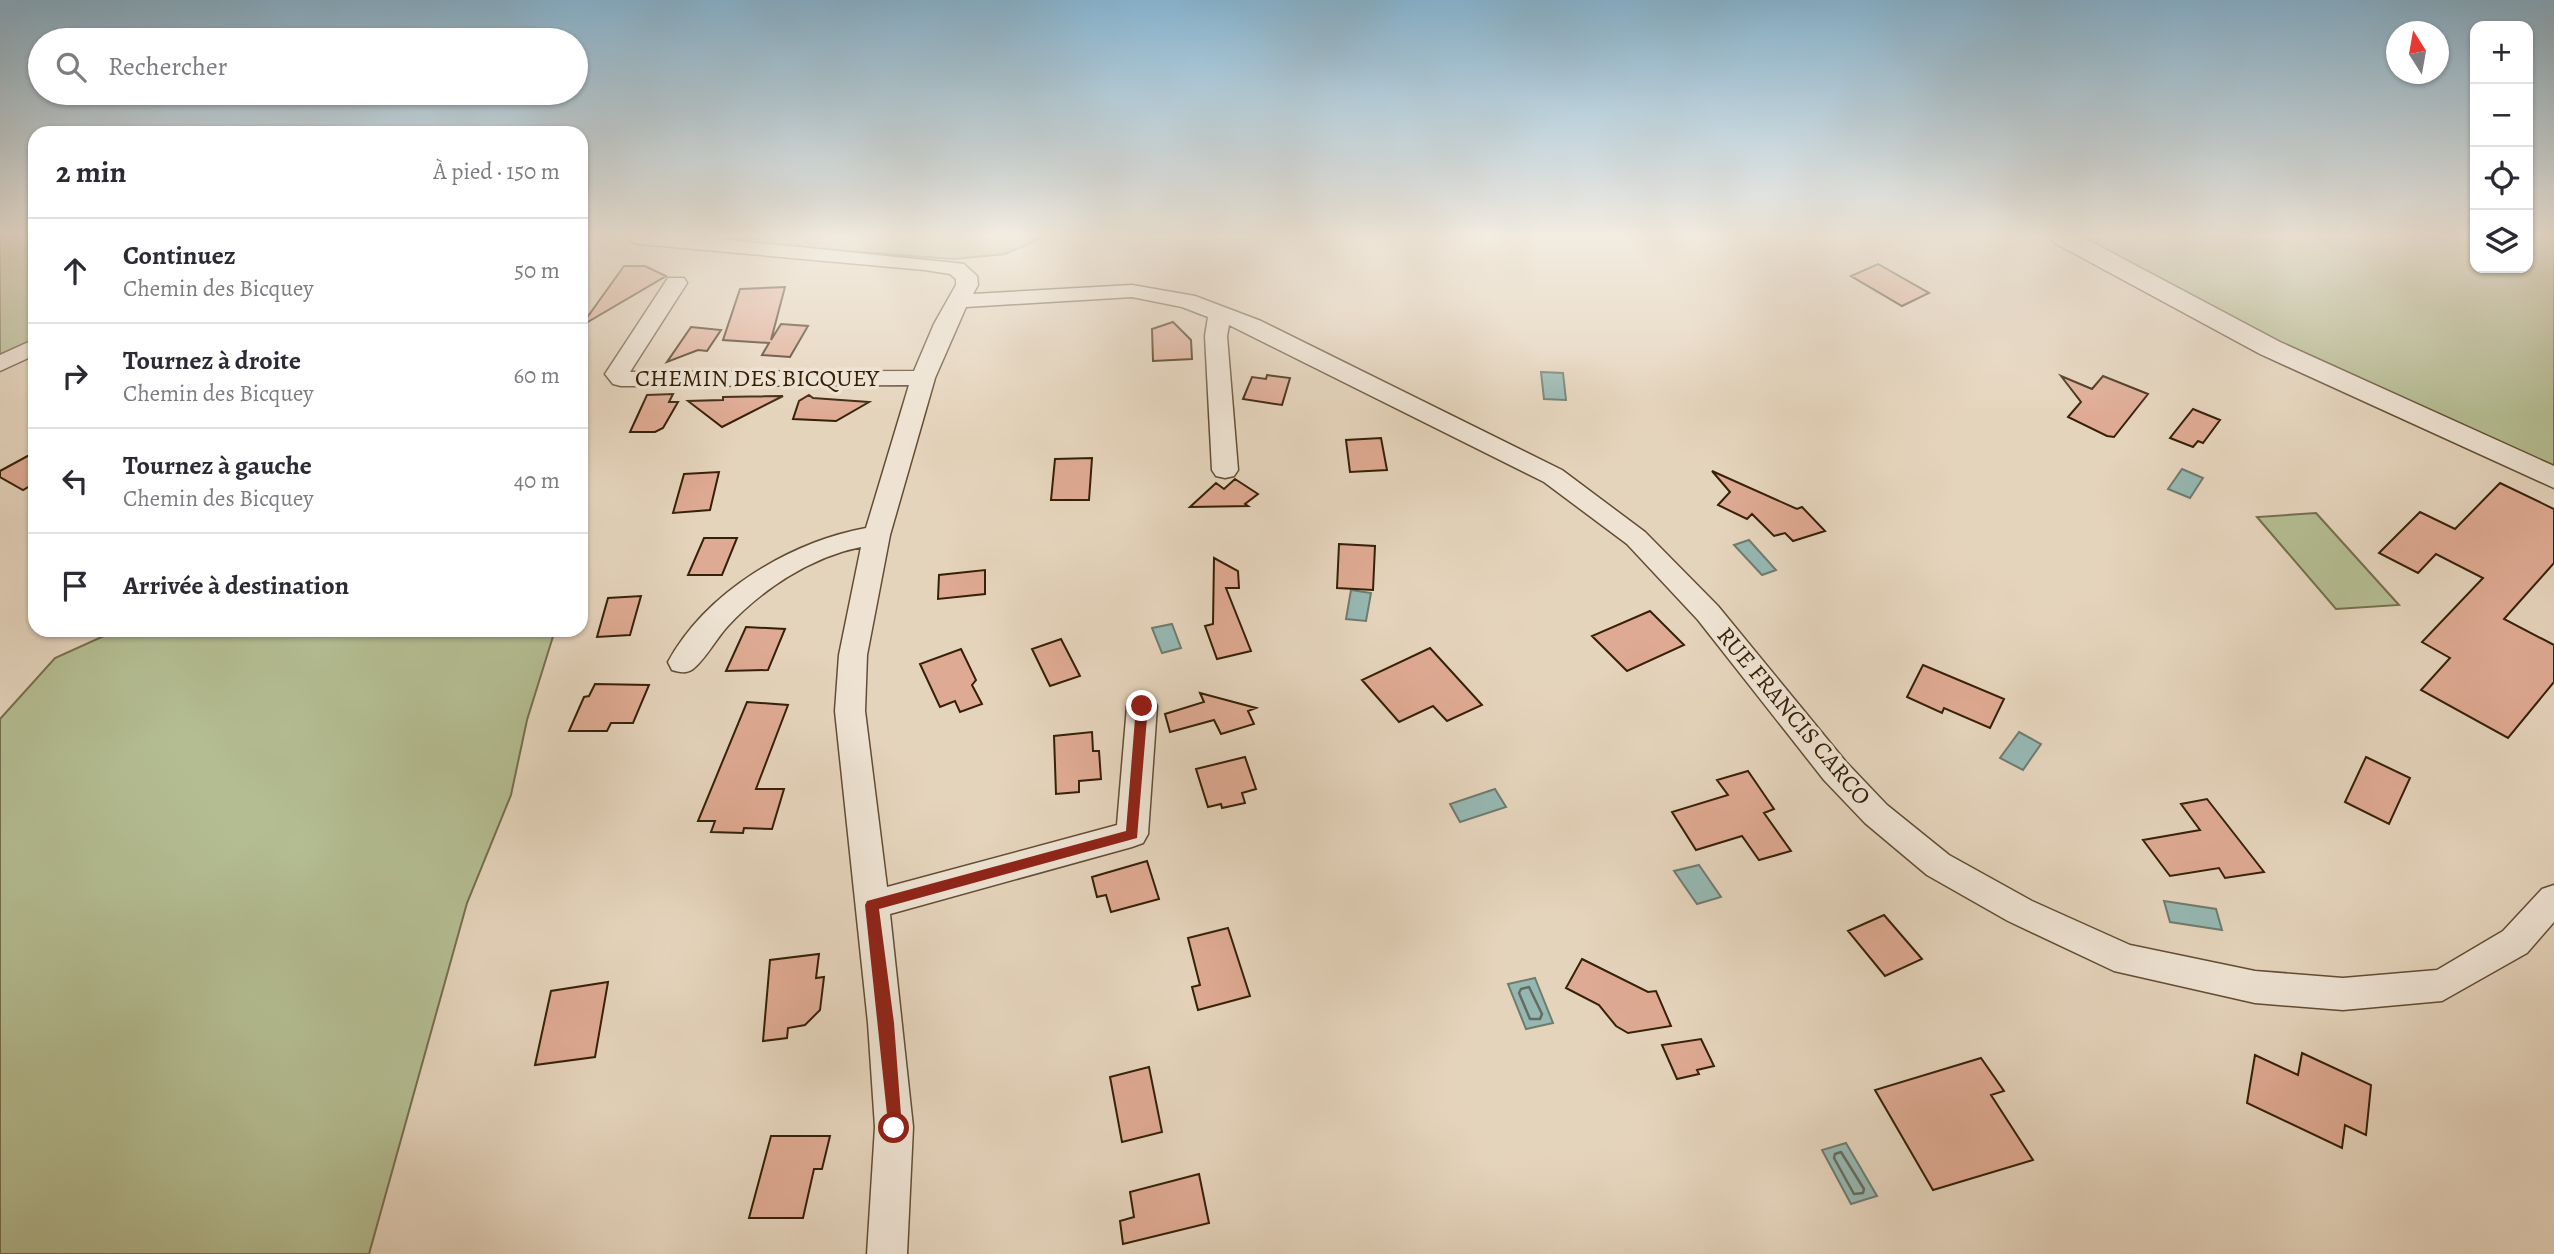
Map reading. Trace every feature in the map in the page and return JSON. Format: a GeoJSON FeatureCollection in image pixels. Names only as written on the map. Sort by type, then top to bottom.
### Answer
{"type":"FeatureCollection","features":[{"type":"Feature","properties":{"kind":"street","name":"CHEMIN DES BICQUEY"},"geometry":{"type":"LineString","coordinates":[[667,297],[621,365],[617,374],[621,379],[923,378]]}},
{"type":"Feature","properties":{"kind":"street"},"geometry":{"type":"LineString","coordinates":[[887,1254],[894,1128],[886,1023],[850,710],[853,655],[877,535],[923,378],[958,297]]}},
{"type":"Feature","properties":{"kind":"street","name":"RUE FRANCIS CARCO"},"geometry":{"type":"LineString","coordinates":[[1168,297],[1253,326],[1553,476],[1636,538],[1708,613],[1835,771],[1876,814],[1938,865],[2020,911],[2126,960],[2255,987],[2343,994],[2442,985],[2515,942],[2554,899]]}},
{"type":"Feature","properties":{"kind":"street"},"geometry":{"type":"LineString","coordinates":[[2174,297],[2270,348],[2554,478]]}},
{"type":"Feature","properties":{"kind":"street"},"geometry":{"type":"LineString","coordinates":[[1220,314],[1216,336],[1225,470]]}},
{"type":"Feature","properties":{"kind":"street"},"geometry":{"type":"LineString","coordinates":[[0,364],[28,350]]}},
{"type":"Feature","properties":{"kind":"street"},"geometry":{"type":"LineString","coordinates":[[682,662],[728,609],[768,577],[820,548],[848,539],[877,535]]}},
{"type":"Feature","properties":{"kind":"street"},"geometry":{"type":"LineString","coordinates":[[872,905],[1132,834],[1142,706]]}},
{"type":"Feature","properties":{"kind":"green space"},"geometry":{"type":"Polygon","coordinates":[[[0,297],[28,297],[28,343],[0,357],[0,297]]]}},
{"type":"Feature","properties":{"kind":"green space"},"geometry":{"type":"Polygon","coordinates":[[[2191,297],[2554,297],[2554,469],[2398,403],[2191,297]]]}},
{"type":"Feature","properties":{"kind":"green space"},"geometry":{"type":"Polygon","coordinates":[[[2316,513],[2399,605],[2336,609],[2257,517],[2316,513]]]}},
{"type":"Feature","properties":{"kind":"green space"},"geometry":{"type":"Polygon","coordinates":[[[102,637],[553,637],[527,720],[511,795],[467,903],[369,1254],[0,1254],[0,719],[55,658],[102,637]]]}},
{"type":"Feature","properties":{"kind":"water"},"geometry":{"type":"Polygon","coordinates":[[[1541,372],[1563,373],[1566,400],[1544,399],[1541,372]]]}},
{"type":"Feature","properties":{"kind":"water"},"geometry":{"type":"Polygon","coordinates":[[[2182,469],[2203,478],[2190,498],[2168,489],[2182,469]]]}},
{"type":"Feature","properties":{"kind":"water"},"geometry":{"type":"Polygon","coordinates":[[[1749,540],[1776,570],[1762,575],[1734,545],[1749,540]]]}},
{"type":"Feature","properties":{"kind":"water"},"geometry":{"type":"Polygon","coordinates":[[[1351,590],[1371,593],[1366,621],[1346,619],[1351,590]]]}},
{"type":"Feature","properties":{"kind":"water"},"geometry":{"type":"Polygon","coordinates":[[[1172,624],[1181,648],[1162,653],[1152,628],[1172,624]]]}},
{"type":"Feature","properties":{"kind":"water"},"geometry":{"type":"Polygon","coordinates":[[[2019,732],[2041,744],[2023,770],[2000,758],[2019,732]]]}},
{"type":"Feature","properties":{"kind":"water"},"geometry":{"type":"Polygon","coordinates":[[[1495,789],[1506,807],[1460,822],[1450,804],[1495,789]]]}},
{"type":"Feature","properties":{"kind":"water"},"geometry":{"type":"Polygon","coordinates":[[[1699,865],[1721,897],[1697,904],[1674,871],[1699,865]]]}},
{"type":"Feature","properties":{"kind":"water"},"geometry":{"type":"Polygon","coordinates":[[[2164,901],[2216,909],[2222,930],[2170,922],[2164,901]]]}},
{"type":"Feature","properties":{"kind":"water"},"geometry":{"type":"Polygon","coordinates":[[[1535,978],[1553,1023],[1526,1029],[1508,984],[1535,978]]]}},
{"type":"Feature","properties":{"kind":"water"},"geometry":{"type":"Polygon","coordinates":[[[1846,1143],[1877,1196],[1851,1204],[1822,1150],[1846,1143]]]}},
{"type":"Feature","properties":{"kind":"building"},"geometry":{"type":"Polygon","coordinates":[[[602,297],[631,297],[588,322],[588,316],[602,297]]]}},
{"type":"Feature","properties":{"kind":"building"},"geometry":{"type":"Polygon","coordinates":[[[737,297],[782,297],[771,340],[781,324],[808,326],[790,357],[762,355],[769,343],[723,340],[737,297]]]}},
{"type":"Feature","properties":{"kind":"building"},"geometry":{"type":"Polygon","coordinates":[[[1886,297],[1922,297],[1902,306],[1886,297]]]}},
{"type":"Feature","properties":{"kind":"building"},"geometry":{"type":"Polygon","coordinates":[[[1173,322],[1191,340],[1192,359],[1153,361],[1152,329],[1173,322]]]}},
{"type":"Feature","properties":{"kind":"building"},"geometry":{"type":"Polygon","coordinates":[[[691,327],[721,330],[707,351],[698,350],[667,362],[691,327]]]}},
{"type":"Feature","properties":{"kind":"building"},"geometry":{"type":"Polygon","coordinates":[[[1267,375],[1290,378],[1282,405],[1243,399],[1252,377],[1266,379],[1267,375]]]}},
{"type":"Feature","properties":{"kind":"building"},"geometry":{"type":"Polygon","coordinates":[[[2061,376],[2092,389],[2103,376],[2148,394],[2114,437],[2107,436],[2068,417],[2081,402],[2061,376]]]}},
{"type":"Feature","properties":{"kind":"building"},"geometry":{"type":"Polygon","coordinates":[[[673,394],[669,402],[678,402],[663,428],[655,432],[630,432],[647,395],[673,394]]]}},
{"type":"Feature","properties":{"kind":"building"},"geometry":{"type":"Polygon","coordinates":[[[809,395],[813,398],[869,402],[836,421],[793,419],[799,401],[809,395]]]}},
{"type":"Feature","properties":{"kind":"building"},"geometry":{"type":"Polygon","coordinates":[[[783,396],[722,427],[688,401],[723,400],[723,397],[783,396]]]}},
{"type":"Feature","properties":{"kind":"building"},"geometry":{"type":"Polygon","coordinates":[[[2193,409],[2220,420],[2203,443],[2198,441],[2193,447],[2170,438],[2193,409]]]}},
{"type":"Feature","properties":{"kind":"building"},"geometry":{"type":"Polygon","coordinates":[[[1381,438],[1387,470],[1350,472],[1346,440],[1381,438]]]}},
{"type":"Feature","properties":{"kind":"building"},"geometry":{"type":"Polygon","coordinates":[[[28,456],[28,487],[23,490],[0,477],[0,471],[28,456]]]}},
{"type":"Feature","properties":{"kind":"building"},"geometry":{"type":"Polygon","coordinates":[[[1092,458],[1089,500],[1051,500],[1055,459],[1092,458]]]}},
{"type":"Feature","properties":{"kind":"building"},"geometry":{"type":"Polygon","coordinates":[[[1712,471],[1797,509],[1802,507],[1825,531],[1793,541],[1785,533],[1774,536],[1752,514],[1747,519],[1718,505],[1730,492],[1712,471]]]}},
{"type":"Feature","properties":{"kind":"building"},"geometry":{"type":"Polygon","coordinates":[[[719,472],[710,510],[673,513],[684,474],[719,472]]]}},
{"type":"Feature","properties":{"kind":"building"},"geometry":{"type":"Polygon","coordinates":[[[1235,479],[1258,494],[1245,504],[1248,506],[1190,507],[1216,483],[1224,489],[1235,479]]]}},
{"type":"Feature","properties":{"kind":"building"},"geometry":{"type":"Polygon","coordinates":[[[2500,483],[2554,509],[2554,563],[2504,619],[2554,645],[2554,682],[2508,738],[2421,690],[2450,658],[2422,642],[2483,578],[2436,554],[2418,573],[2379,553],[2420,512],[2455,529],[2500,483]]]}},
{"type":"Feature","properties":{"kind":"building"},"geometry":{"type":"Polygon","coordinates":[[[704,538],[737,538],[722,575],[688,575],[704,538]]]}},
{"type":"Feature","properties":{"kind":"building"},"geometry":{"type":"Polygon","coordinates":[[[1339,544],[1375,546],[1373,590],[1337,588],[1339,544]]]}},
{"type":"Feature","properties":{"kind":"building"},"geometry":{"type":"Polygon","coordinates":[[[1214,558],[1238,571],[1239,588],[1226,588],[1251,651],[1217,659],[1205,626],[1213,624],[1214,558]]]}},
{"type":"Feature","properties":{"kind":"building"},"geometry":{"type":"Polygon","coordinates":[[[985,570],[985,594],[938,599],[939,575],[985,570]]]}},
{"type":"Feature","properties":{"kind":"building"},"geometry":{"type":"Polygon","coordinates":[[[641,596],[630,635],[597,637],[608,598],[641,596]]]}},
{"type":"Feature","properties":{"kind":"building"},"geometry":{"type":"Polygon","coordinates":[[[1650,611],[1684,645],[1627,671],[1592,636],[1650,611]]]}},
{"type":"Feature","properties":{"kind":"building"},"geometry":{"type":"Polygon","coordinates":[[[746,627],[785,629],[768,670],[726,671],[746,627]]]}},
{"type":"Feature","properties":{"kind":"building"},"geometry":{"type":"Polygon","coordinates":[[[1061,639],[1080,676],[1050,686],[1032,649],[1061,639]]]}},
{"type":"Feature","properties":{"kind":"building"},"geometry":{"type":"Polygon","coordinates":[[[1430,648],[1482,705],[1447,721],[1433,706],[1399,722],[1362,680],[1430,648]]]}},
{"type":"Feature","properties":{"kind":"building"},"geometry":{"type":"Polygon","coordinates":[[[961,649],[976,680],[972,685],[982,704],[960,712],[955,701],[940,707],[920,664],[961,649]]]}},
{"type":"Feature","properties":{"kind":"building"},"geometry":{"type":"Polygon","coordinates":[[[1923,665],[2004,699],[1990,728],[1944,708],[1942,713],[1907,697],[1923,665]]]}},
{"type":"Feature","properties":{"kind":"building"},"geometry":{"type":"Polygon","coordinates":[[[595,684],[649,685],[633,723],[611,723],[607,731],[569,731],[584,697],[589,696],[595,684]]]}},
{"type":"Feature","properties":{"kind":"building"},"geometry":{"type":"Polygon","coordinates":[[[1200,693],[1256,708],[1248,711],[1254,724],[1221,734],[1214,720],[1170,732],[1165,714],[1204,702],[1200,693]]]}},
{"type":"Feature","properties":{"kind":"building"},"geometry":{"type":"Polygon","coordinates":[[[747,702],[788,705],[756,789],[784,789],[772,829],[744,828],[743,833],[711,832],[715,821],[698,821],[747,702]]]}},
{"type":"Feature","properties":{"kind":"building"},"geometry":{"type":"Polygon","coordinates":[[[1092,732],[1093,751],[1099,751],[1101,779],[1079,781],[1079,792],[1056,794],[1054,736],[1092,732]]]}},
{"type":"Feature","properties":{"kind":"building"},"geometry":{"type":"Polygon","coordinates":[[[1245,757],[1256,789],[1242,793],[1245,803],[1222,808],[1221,804],[1208,807],[1196,769],[1245,757]]]}},
{"type":"Feature","properties":{"kind":"building"},"geometry":{"type":"Polygon","coordinates":[[[2366,757],[2410,778],[2389,824],[2345,802],[2366,757]]]}},
{"type":"Feature","properties":{"kind":"building"},"geometry":{"type":"Polygon","coordinates":[[[1748,771],[1774,809],[1764,813],[1791,851],[1759,860],[1742,836],[1696,850],[1672,812],[1728,795],[1717,780],[1748,771]]]}},
{"type":"Feature","properties":{"kind":"building"},"geometry":{"type":"Polygon","coordinates":[[[2207,799],[2264,872],[2225,878],[2219,868],[2170,876],[2143,840],[2200,830],[2181,804],[2207,799]]]}},
{"type":"Feature","properties":{"kind":"building"},"geometry":{"type":"Polygon","coordinates":[[[1147,861],[1159,899],[1111,912],[1106,895],[1097,897],[1092,877],[1147,861]]]}},
{"type":"Feature","properties":{"kind":"building"},"geometry":{"type":"Polygon","coordinates":[[[1884,915],[1922,959],[1885,976],[1848,931],[1884,915]]]}},
{"type":"Feature","properties":{"kind":"building"},"geometry":{"type":"Polygon","coordinates":[[[1228,928],[1250,996],[1198,1010],[1192,987],[1200,985],[1188,938],[1228,928]]]}},
{"type":"Feature","properties":{"kind":"building"},"geometry":{"type":"Polygon","coordinates":[[[819,954],[816,978],[824,977],[820,1010],[805,1025],[788,1028],[787,1038],[763,1041],[770,960],[819,954]]]}},
{"type":"Feature","properties":{"kind":"building"},"geometry":{"type":"Polygon","coordinates":[[[1582,959],[1648,992],[1656,991],[1671,1026],[1628,1033],[1616,1026],[1599,1005],[1566,988],[1582,959]]]}},
{"type":"Feature","properties":{"kind":"building"},"geometry":{"type":"Polygon","coordinates":[[[608,982],[595,1057],[535,1065],[551,991],[608,982]]]}},
{"type":"Feature","properties":{"kind":"building"},"geometry":{"type":"Polygon","coordinates":[[[1701,1039],[1714,1066],[1697,1070],[1699,1074],[1677,1079],[1662,1045],[1701,1039]]]}},
{"type":"Feature","properties":{"kind":"building"},"geometry":{"type":"Polygon","coordinates":[[[2302,1053],[2371,1085],[2366,1135],[2345,1125],[2342,1148],[2247,1103],[2255,1055],[2298,1075],[2302,1053]]]}},
{"type":"Feature","properties":{"kind":"building"},"geometry":{"type":"Polygon","coordinates":[[[1981,1058],[2004,1091],[1991,1095],[2033,1160],[1933,1190],[1875,1090],[1981,1058]]]}},
{"type":"Feature","properties":{"kind":"building"},"geometry":{"type":"Polygon","coordinates":[[[1149,1067],[1162,1132],[1122,1142],[1110,1077],[1149,1067]]]}},
{"type":"Feature","properties":{"kind":"building"},"geometry":{"type":"Polygon","coordinates":[[[771,1136],[830,1136],[822,1169],[814,1169],[803,1218],[749,1218],[771,1136]]]}},
{"type":"Feature","properties":{"kind":"building"},"geometry":{"type":"Polygon","coordinates":[[[1199,1174],[1209,1223],[1123,1244],[1120,1221],[1134,1217],[1130,1192],[1199,1174]]]}},
{"type":"Feature","properties":{"kind":"route"},"geometry":{"type":"LineString","coordinates":[[894,1128],[886,1023],[872,905],[1132,834],[1142,706]]}}]}
